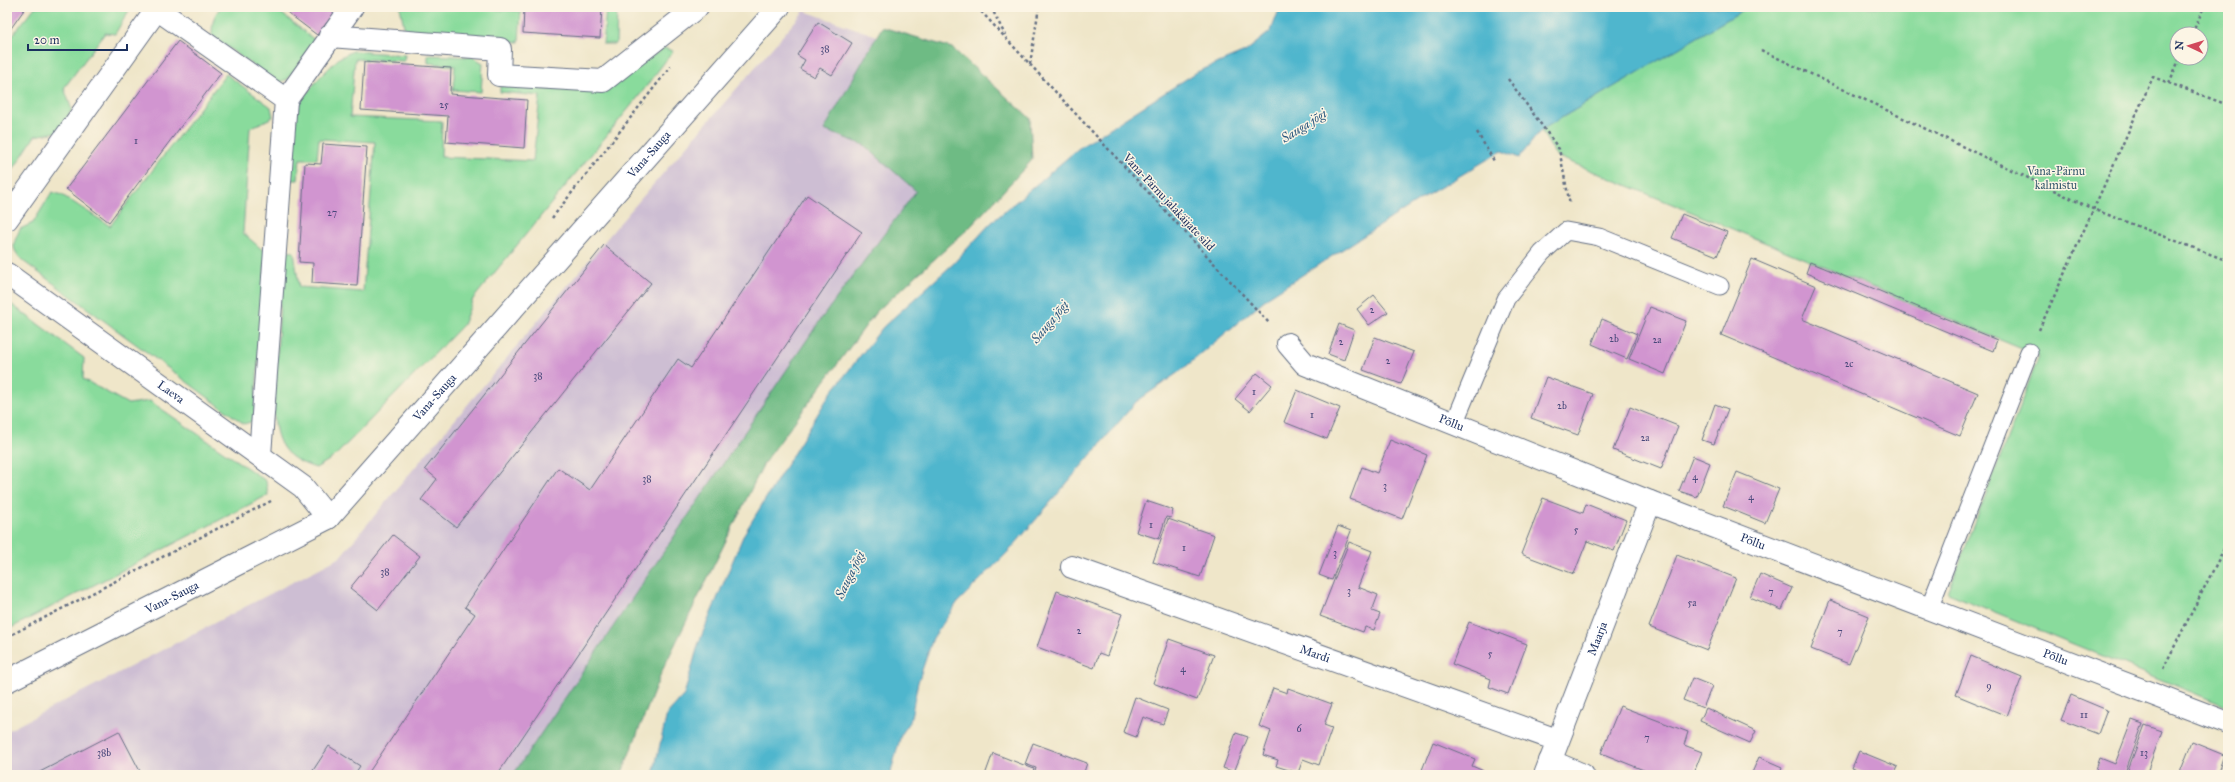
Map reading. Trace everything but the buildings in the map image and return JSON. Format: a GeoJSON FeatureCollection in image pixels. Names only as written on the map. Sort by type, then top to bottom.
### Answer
{"type":"FeatureCollection","features":[{"type":"Feature","properties":{"kind":"street"},"geometry":{"type":"LineString","coordinates":[[260,455],[286,100],[352,7]]}},
{"type":"Feature","properties":{"kind":"street"},"geometry":{"type":"LineString","coordinates":[[330,36],[500,49],[499,75],[603,81],[697,7]]}},
{"type":"Feature","properties":{"kind":"street","name":"Vana-Sauga"},"geometry":{"type":"LineString","coordinates":[[7,681],[328,518],[779,7]]}},
{"type":"Feature","properties":{"kind":"street"},"geometry":{"type":"LineString","coordinates":[[7,219],[156,8],[286,100]]}},
{"type":"Feature","properties":{"kind":"street","name":"Laeva"},"geometry":{"type":"LineString","coordinates":[[7,274],[303,487],[328,518]]}},
{"type":"Feature","properties":{"kind":"street","name":"Põllu"},"geometry":{"type":"LineString","coordinates":[[1288,344],[1305,364],[1650,502],[2228,723]]}},
{"type":"Feature","properties":{"kind":"street","name":"Maarja"},"geometry":{"type":"LineString","coordinates":[[1548,768],[1557,740],[1650,502]]}},
{"type":"Feature","properties":{"kind":"street","name":"Mardi"},"geometry":{"type":"LineString","coordinates":[[1072,567],[1557,740]]}},
{"type":"Feature","properties":{"kind":"street"},"geometry":{"type":"LineString","coordinates":[[1548,768],[1583,775]]}},
{"type":"Feature","properties":{"kind":"lane"},"geometry":{"type":"LineString","coordinates":[[1454,424],[1506,299],[1542,253],[1566,231],[1599,237],[1720,286]]}},
{"type":"Feature","properties":{"kind":"lane"},"geometry":{"type":"LineString","coordinates":[[1929,609],[2029,352]]}},
{"type":"Feature","properties":{"kind":"path"},"geometry":{"type":"LineString","coordinates":[[977,7],[1006,37]]}},
{"type":"Feature","properties":{"kind":"path"},"geometry":{"type":"LineString","coordinates":[[991,7],[1006,37]]}},
{"type":"Feature","properties":{"kind":"path"},"geometry":{"type":"LineString","coordinates":[[1030,64],[1039,7]]}},
{"type":"Feature","properties":{"kind":"path"},"geometry":{"type":"LineString","coordinates":[[2196,26],[2204,7]]}},
{"type":"Feature","properties":{"kind":"path","name":"Vana-Pärnu jalakäijate sild"},"geometry":{"type":"LineString","coordinates":[[1006,37],[1288,344]]}},
{"type":"Feature","properties":{"kind":"path"},"geometry":{"type":"LineString","coordinates":[[1761,50],[2093,209],[2228,261]]}},
{"type":"Feature","properties":{"kind":"path"},"geometry":{"type":"LineString","coordinates":[[549,221],[671,65]]}},
{"type":"Feature","properties":{"kind":"path"},"geometry":{"type":"LineString","coordinates":[[2168,83],[2176,66]]}},
{"type":"Feature","properties":{"kind":"path"},"geometry":{"type":"LineString","coordinates":[[2029,352],[2153,77],[2228,105]]}},
{"type":"Feature","properties":{"kind":"path"},"geometry":{"type":"LineString","coordinates":[[1508,79],[1559,149],[1577,233]]}},
{"type":"Feature","properties":{"kind":"path"},"geometry":{"type":"LineString","coordinates":[[1477,132],[1494,161]]}},
{"type":"Feature","properties":{"kind":"path"},"geometry":{"type":"LineString","coordinates":[[7,637],[279,497],[303,487]]}},
{"type":"Feature","properties":{"kind":"path"},"geometry":{"type":"LineString","coordinates":[[2151,693],[2228,541]]}},
{"type":"Feature","properties":{"kind":"shaded area"},"geometry":{"type":"Polygon","coordinates":[[[804,11],[938,57],[1026,157],[825,344],[544,775],[7,775],[7,731],[339,558],[619,224],[804,11]]]}},
{"type":"Feature","properties":{"kind":"green space"},"geometry":{"type":"Polygon","coordinates":[[[35,7],[131,7],[115,34],[105,33],[64,88],[72,110],[57,132],[35,136],[7,179],[7,42],[35,7]]]}},
{"type":"Feature","properties":{"kind":"green space"},"geometry":{"type":"Polygon","coordinates":[[[222,7],[285,7],[281,13],[316,41],[288,79],[280,82],[270,78],[212,36],[215,16],[222,7]]]}},
{"type":"Feature","properties":{"kind":"green space"},"geometry":{"type":"Polygon","coordinates":[[[400,7],[451,7],[521,11],[519,42],[406,36],[400,7]]]}},
{"type":"Feature","properties":{"kind":"green space"},"geometry":{"type":"Polygon","coordinates":[[[606,7],[617,7],[616,44],[603,44],[606,7]]]}},
{"type":"Feature","properties":{"kind":"green space","name":"Vana-Pärnu kalmistu"},"geometry":{"type":"Polygon","coordinates":[[[1748,7],[2228,7],[2228,707],[1948,593],[2039,356],[1556,156],[1541,130],[1748,7]]]}},
{"type":"Feature","properties":{"kind":"green space"},"geometry":{"type":"Polygon","coordinates":[[[882,27],[952,48],[1030,118],[1032,160],[970,227],[876,312],[764,463],[662,671],[621,775],[513,775],[821,319],[916,191],[864,145],[824,130],[882,27]]]}},
{"type":"Feature","properties":{"kind":"green space"},"geometry":{"type":"Polygon","coordinates":[[[664,48],[673,51],[639,96],[473,299],[463,325],[334,457],[316,468],[305,464],[288,454],[279,440],[276,431],[274,410],[283,251],[294,252],[299,287],[363,292],[375,142],[319,139],[317,159],[300,159],[298,180],[289,180],[297,113],[301,100],[320,77],[339,58],[353,51],[405,55],[404,61],[355,59],[350,117],[442,121],[441,157],[533,161],[540,96],[500,92],[500,86],[601,90],[664,48]]]}},
{"type":"Feature","properties":{"kind":"green space"},"geometry":{"type":"Polygon","coordinates":[[[428,55],[473,57],[483,63],[481,92],[453,90],[455,66],[428,63],[428,55]]]}},
{"type":"Feature","properties":{"kind":"green space"},"geometry":{"type":"Polygon","coordinates":[[[226,74],[271,107],[273,117],[250,128],[243,233],[266,253],[254,421],[244,424],[23,261],[14,249],[14,242],[20,229],[33,223],[52,192],[62,195],[110,226],[226,74]]]}},
{"type":"Feature","properties":{"kind":"green space"},"geometry":{"type":"Polygon","coordinates":[[[7,301],[84,358],[83,379],[128,404],[150,401],[266,481],[268,495],[7,630],[7,301]]]}},
{"type":"Feature","properties":{"kind":"water","name":"Sauga jõgi"},"geometry":{"type":"Polygon","coordinates":[[[1282,7],[1748,7],[1541,130],[1519,158],[1502,151],[1429,194],[1268,297],[1183,369],[1136,402],[1010,550],[957,603],[933,638],[918,682],[910,722],[901,735],[890,775],[653,775],[667,714],[684,695],[699,642],[744,534],[830,394],[883,327],[953,264],[991,223],[1079,148],[1197,72],[1245,52],[1271,31],[1279,10],[1282,7]]]}}]}
